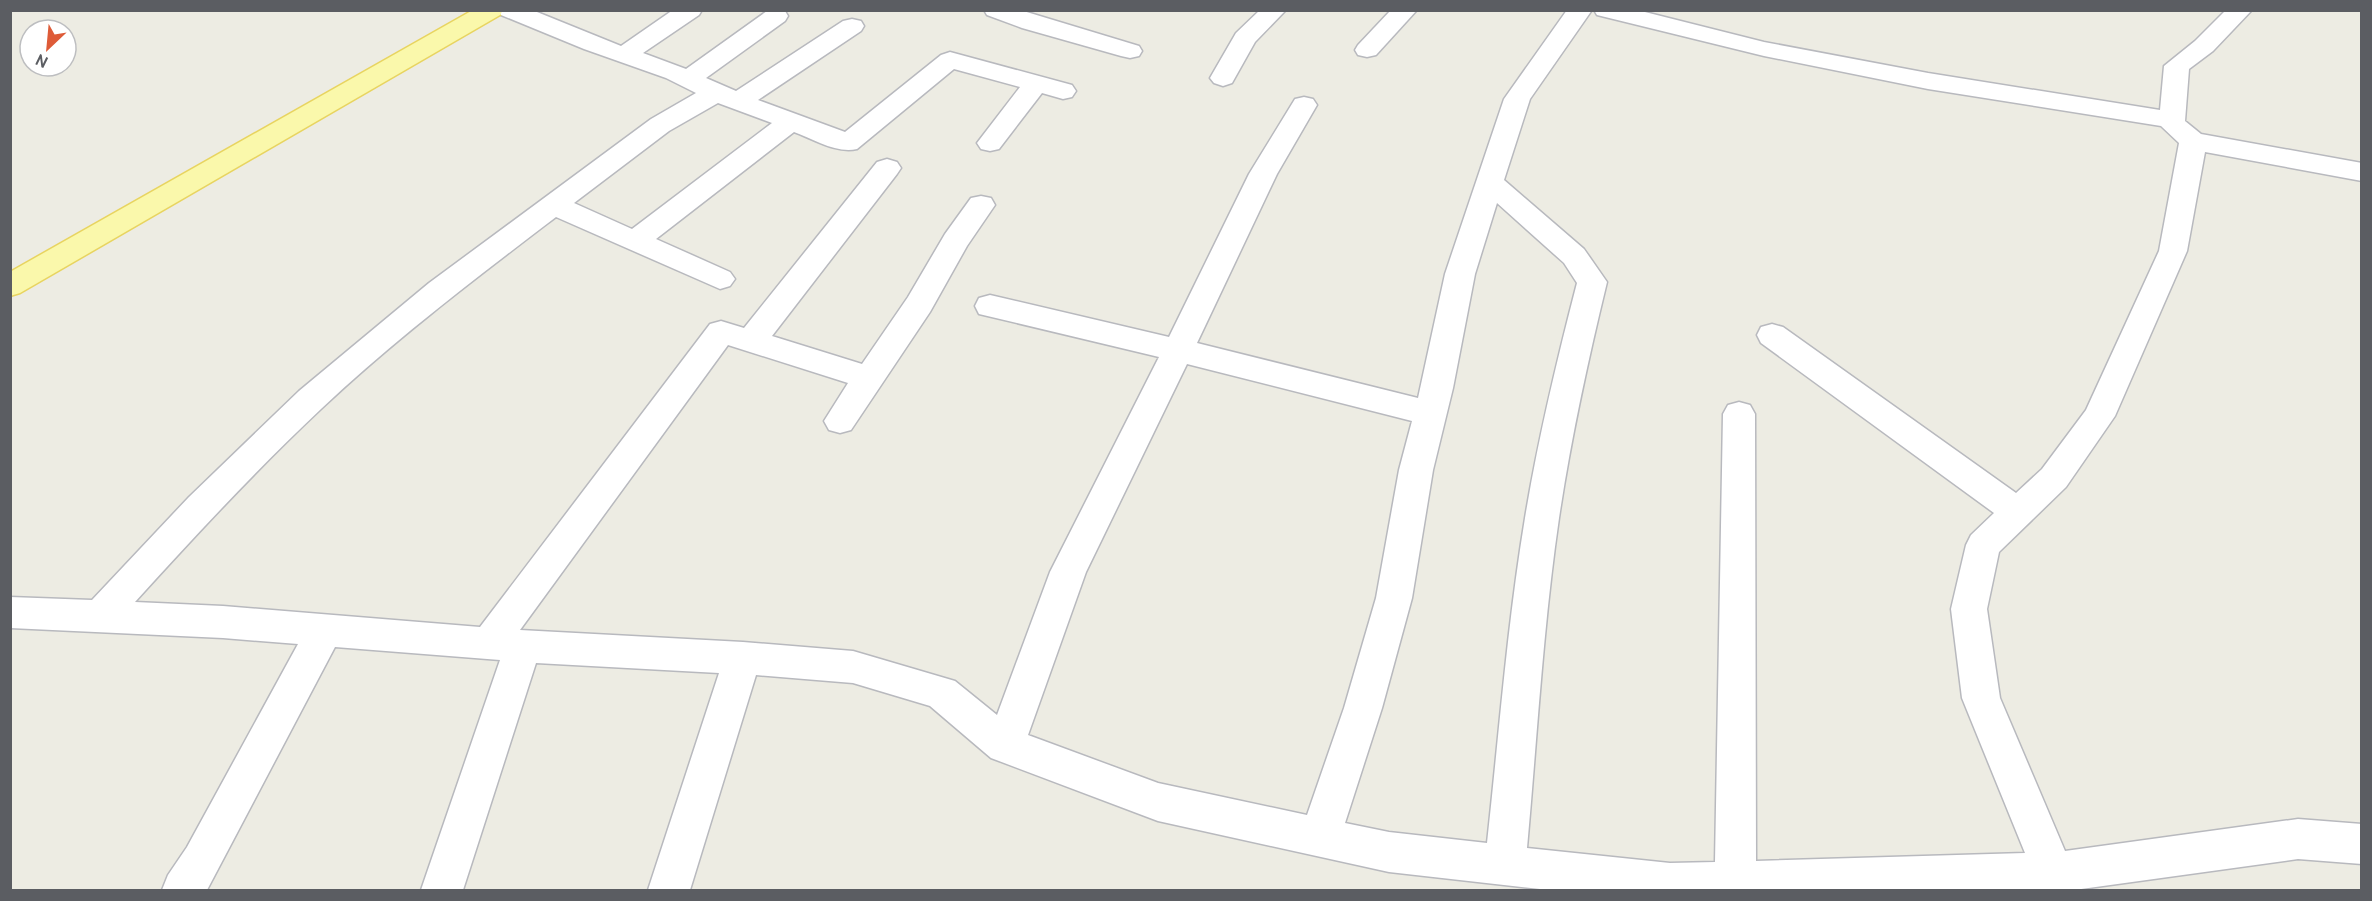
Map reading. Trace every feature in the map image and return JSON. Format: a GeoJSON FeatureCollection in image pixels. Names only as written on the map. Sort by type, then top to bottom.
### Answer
{"type":"FeatureCollection","features":[{"type":"Feature","properties":{"kind":"main road"},"geometry":{"type":"LineString","coordinates":[[10,286],[491,10]]}},
{"type":"Feature","properties":{"kind":"street"},"geometry":{"type":"LineString","coordinates":[[510,10],[848,143],[951,60],[1063,91]]}},
{"type":"Feature","properties":{"kind":"street"},"geometry":{"type":"LineString","coordinates":[[624,55],[690,10]]}},
{"type":"Feature","properties":{"kind":"street"},"geometry":{"type":"LineString","coordinates":[[996,10],[1031,23],[1130,51]]}},
{"type":"Feature","properties":{"kind":"street"},"geometry":{"type":"LineString","coordinates":[[1223,78],[1245,38],[1274,10]]}},
{"type":"Feature","properties":{"kind":"street"},"geometry":{"type":"LineString","coordinates":[[1367,50],[1405,10]]}},
{"type":"Feature","properties":{"kind":"street"},"geometry":{"type":"LineString","coordinates":[[1320,838],[1363,708],[1394,598],[1416,470],[1460,274],[1517,99],[1580,10]]}},
{"type":"Feature","properties":{"kind":"street"},"geometry":{"type":"LineString","coordinates":[[1606,10],[1764,49],[2182,131],[2361,172]]}},
{"type":"Feature","properties":{"kind":"street"},"geometry":{"type":"LineString","coordinates":[[2054,873],[1981,698],[1969,609],[1983,545],[2054,478],[2099,416],[2173,251],[2182,131],[2177,66],[2204,46],[2240,10]]}},
{"type":"Feature","properties":{"kind":"street"},"geometry":{"type":"LineString","coordinates":[[687,79],[776,16]]}},
{"type":"Feature","properties":{"kind":"street"},"geometry":{"type":"LineString","coordinates":[[100,616],[201,507],[310,400],[440,290],[660,125],[728,97],[852,26]]}},
{"type":"Feature","properties":{"kind":"street"},"geometry":{"type":"LineString","coordinates":[[990,143],[1036,84]]}},
{"type":"Feature","properties":{"kind":"street"},"geometry":{"type":"LineString","coordinates":[[1005,745],[1068,572],[1263,174],[1304,105]]}},
{"type":"Feature","properties":{"kind":"street"},"geometry":{"type":"LineString","coordinates":[[634,241],[792,121]]}},
{"type":"Feature","properties":{"kind":"street"},"geometry":{"type":"LineString","coordinates":[[751,341],[887,168]]}},
{"type":"Feature","properties":{"kind":"street"},"geometry":{"type":"LineString","coordinates":[[1491,183],[1574,256],[1592,282],[1572,358],[1542,518],[1499,874]]}},
{"type":"Feature","properties":{"kind":"street"},"geometry":{"type":"LineString","coordinates":[[554,205],[720,279]]}},
{"type":"Feature","properties":{"kind":"street"},"geometry":{"type":"LineString","coordinates":[[840,421],[919,304],[955,240],[981,205]]}},
{"type":"Feature","properties":{"kind":"street"},"geometry":{"type":"LineString","coordinates":[[990,306],[1430,413]]}},
{"type":"Feature","properties":{"kind":"street"},"geometry":{"type":"LineString","coordinates":[[442,891],[506,644],[721,332],[869,378]]}},
{"type":"Feature","properties":{"kind":"street"},"geometry":{"type":"LineString","coordinates":[[1772,335],[2018,512]]}},
{"type":"Feature","properties":{"kind":"street"},"geometry":{"type":"LineString","coordinates":[[1735,883],[1739,414]]}},
{"type":"Feature","properties":{"kind":"street"},"geometry":{"type":"LineString","coordinates":[[10,612],[325,630],[506,644],[743,658],[853,668],[942,693],[1005,745],[1158,802],[1499,874],[1670,884],[2054,873],[2298,839],[2361,844]]}},
{"type":"Feature","properties":{"kind":"street"},"geometry":{"type":"LineString","coordinates":[[183,891],[202,861],[325,630]]}},
{"type":"Feature","properties":{"kind":"street"},"geometry":{"type":"LineString","coordinates":[[669,891],[743,658]]}}]}
